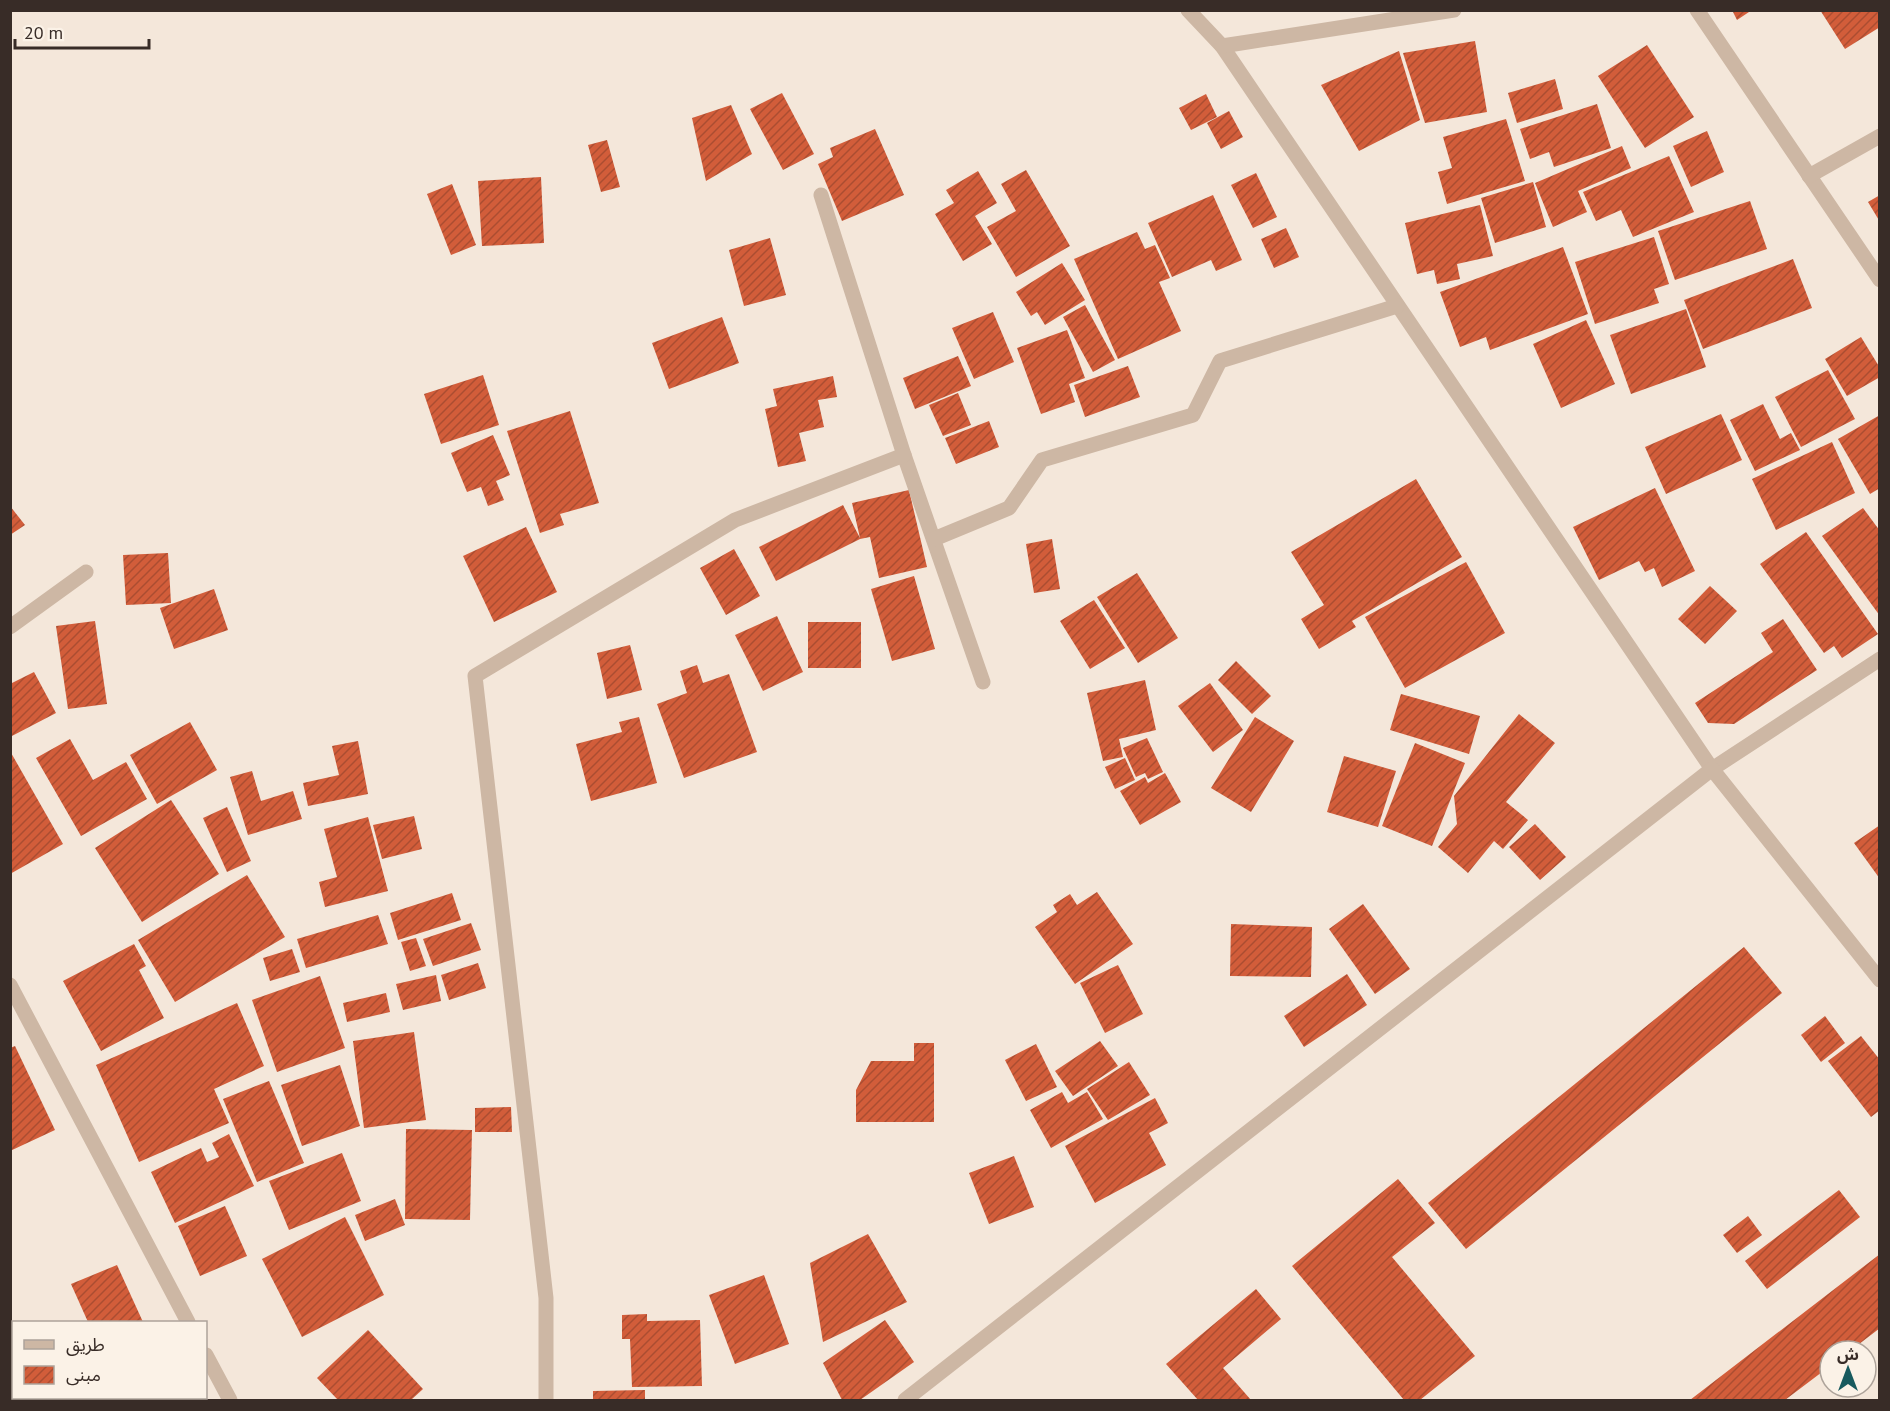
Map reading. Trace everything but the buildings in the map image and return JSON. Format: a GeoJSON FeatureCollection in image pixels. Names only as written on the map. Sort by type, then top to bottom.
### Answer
{"type":"FeatureCollection","features":[{"type":"Feature","properties":{"kind":"street"},"geometry":{"type":"LineString","coordinates":[[1188,10],[1222,46],[1712,769],[1880,980]]}},
{"type":"Feature","properties":{"kind":"street"},"geometry":{"type":"LineString","coordinates":[[1222,46],[1454,10]]}},
{"type":"Feature","properties":{"kind":"street"},"geometry":{"type":"LineString","coordinates":[[1697,10],[1880,280]]}},
{"type":"Feature","properties":{"kind":"street"},"geometry":{"type":"LineString","coordinates":[[1809,176],[1880,136]]}},
{"type":"Feature","properties":{"kind":"street"},"geometry":{"type":"LineString","coordinates":[[820,195],[904,455],[983,682]]}},
{"type":"Feature","properties":{"kind":"street"},"geometry":{"type":"LineString","coordinates":[[934,538],[1009,508],[1042,460],[1193,415],[1220,362],[1397,306]]}},
{"type":"Feature","properties":{"kind":"street"},"geometry":{"type":"LineString","coordinates":[[546,1401],[546,1298],[475,676],[735,520],[904,455]]}},
{"type":"Feature","properties":{"kind":"street"},"geometry":{"type":"LineString","coordinates":[[10,627],[86,572]]}},
{"type":"Feature","properties":{"kind":"street"},"geometry":{"type":"LineString","coordinates":[[905,1401],[1712,769],[1880,659]]}},
{"type":"Feature","properties":{"kind":"street"},"geometry":{"type":"LineString","coordinates":[[10,985],[17,1014],[188,1321]]}},
{"type":"Feature","properties":{"kind":"street"},"geometry":{"type":"LineString","coordinates":[[207,1357],[225,1399]]}}]}
